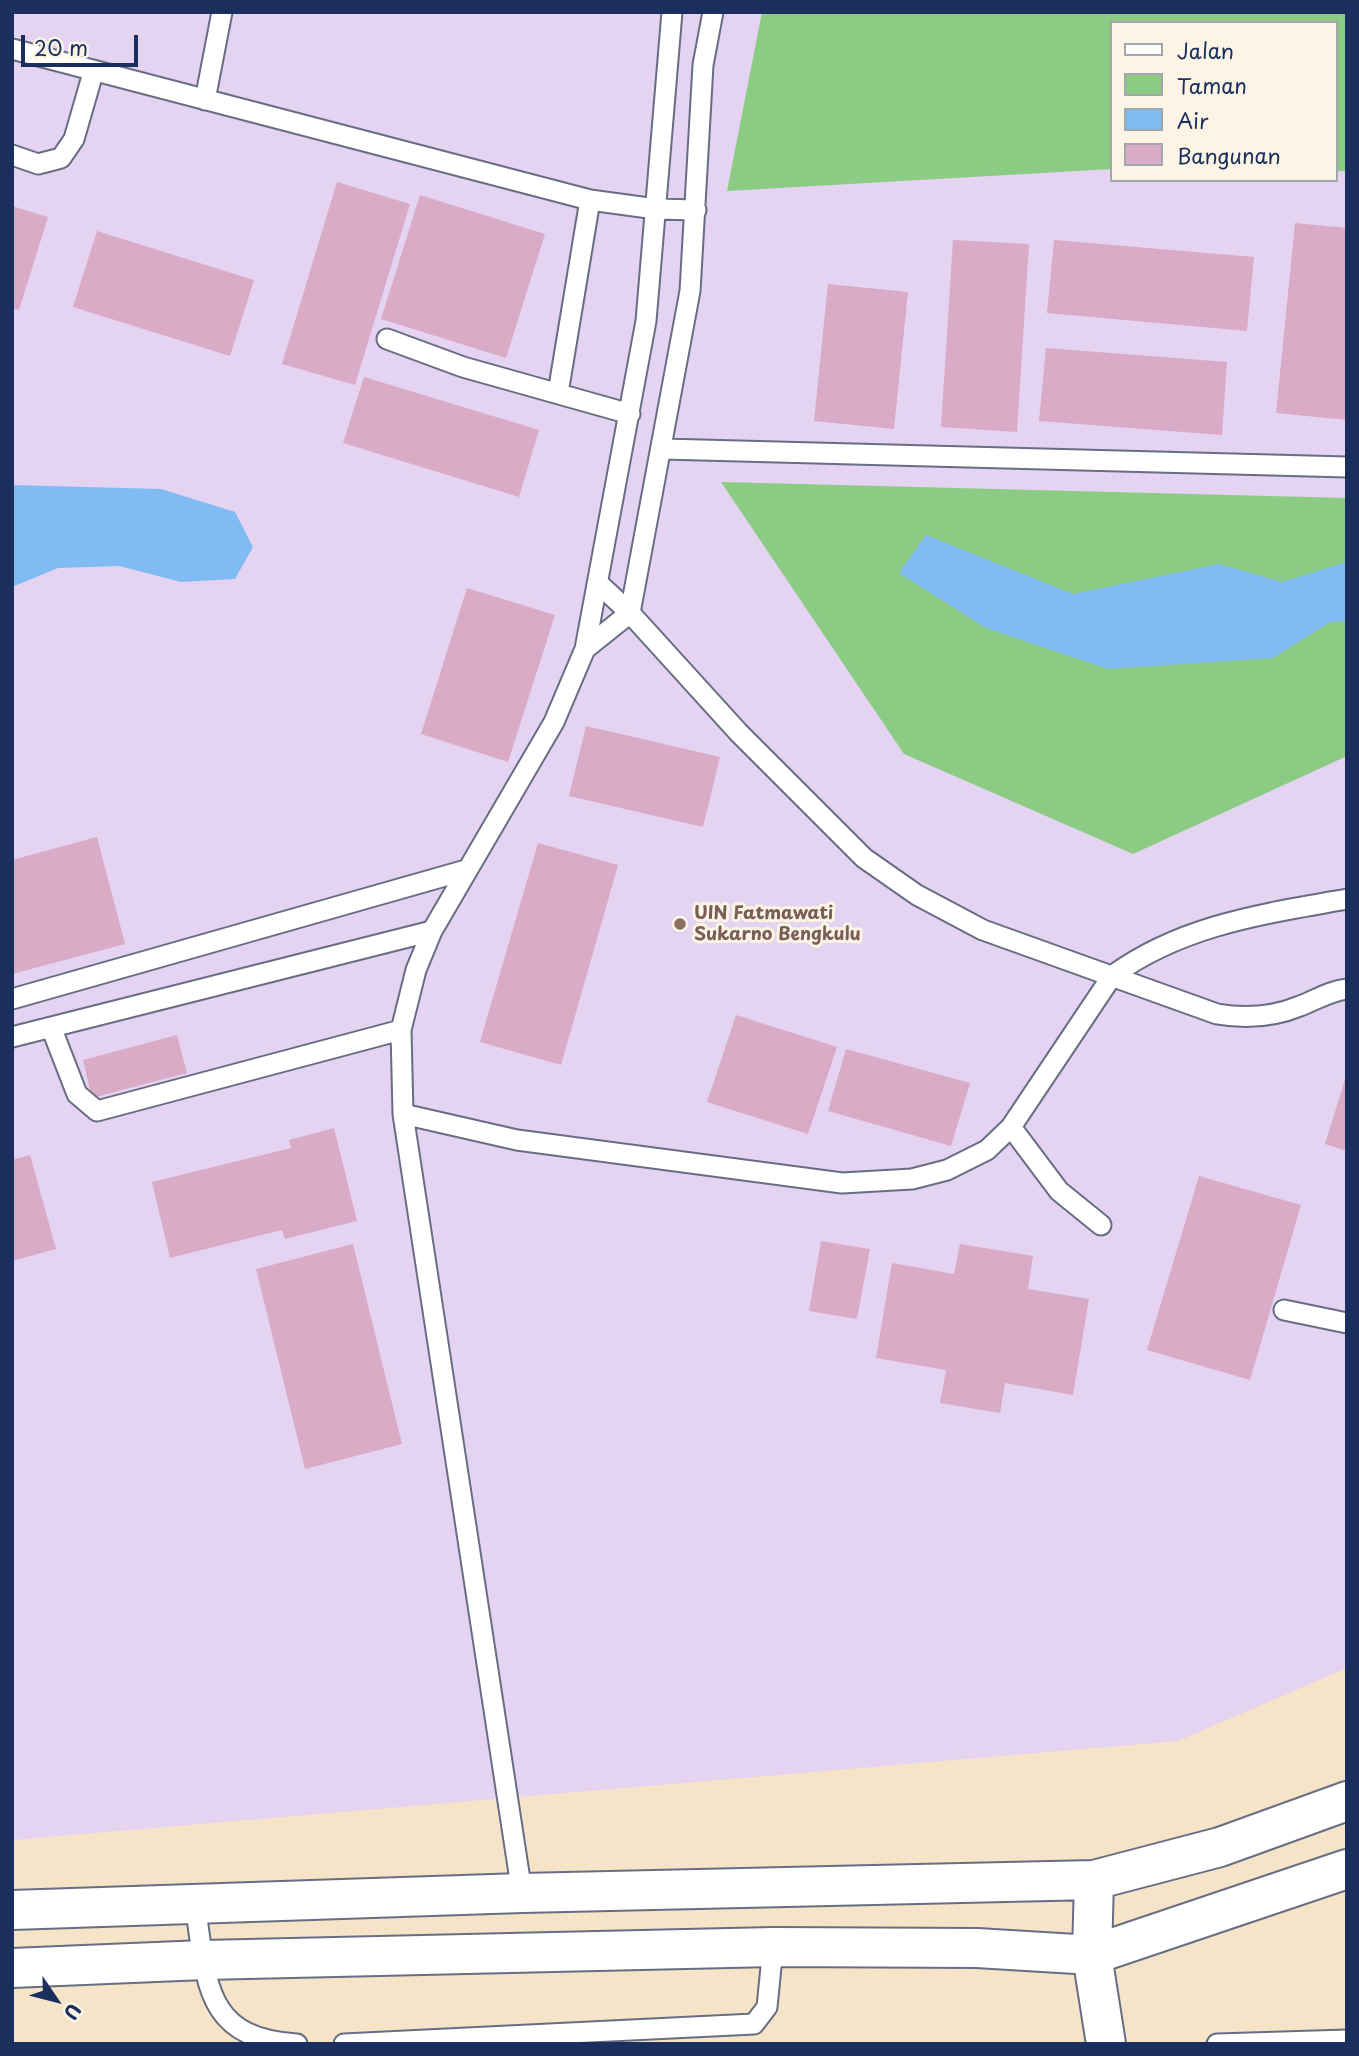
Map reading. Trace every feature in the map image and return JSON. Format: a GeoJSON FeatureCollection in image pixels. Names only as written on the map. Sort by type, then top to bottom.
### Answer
{"type":"FeatureCollection","features":[{"type":"Feature","properties":{"kind":"street"},"geometry":{"type":"LineString","coordinates":[[12,1910],[522,1893],[856,1888],[1094,1880],[1220,1847],[1347,1801]]}},
{"type":"Feature","properties":{"kind":"street"},"geometry":{"type":"LineString","coordinates":[[12,1968],[204,1960],[773,1947],[977,1948],[1092,1955],[1347,1869]]}},
{"type":"Feature","properties":{"kind":"street"},"geometry":{"type":"LineString","coordinates":[[1094,1880],[1092,1955],[1106,2044]]}},
{"type":"Feature","properties":{"kind":"lane"},"geometry":{"type":"LineString","coordinates":[[205,100],[222,12]]}},
{"type":"Feature","properties":{"kind":"lane"},"geometry":{"type":"LineString","coordinates":[[522,1893],[403,1114],[401,1030],[408,994],[432,931],[466,870],[504,813],[554,722],[584,649],[646,321],[673,12]]}},
{"type":"Feature","properties":{"kind":"lane"},"geometry":{"type":"LineString","coordinates":[[584,649],[630,613],[663,449],[690,291],[703,65],[713,12]]}},
{"type":"Feature","properties":{"kind":"lane"},"geometry":{"type":"LineString","coordinates":[[12,50],[590,200],[656,209],[696,210]]}},
{"type":"Feature","properties":{"kind":"lane"},"geometry":{"type":"LineString","coordinates":[[12,155],[38,164],[61,158],[74,139],[93,73]]}},
{"type":"Feature","properties":{"kind":"lane"},"geometry":{"type":"LineString","coordinates":[[558,393],[590,200]]}},
{"type":"Feature","properties":{"kind":"lane"},"geometry":{"type":"LineString","coordinates":[[387,339],[463,367],[630,414]]}},
{"type":"Feature","properties":{"kind":"lane"},"geometry":{"type":"LineString","coordinates":[[663,449],[1347,467]]}},
{"type":"Feature","properties":{"kind":"lane"},"geometry":{"type":"LineString","coordinates":[[598,583],[630,613],[722,714],[864,858],[917,895],[983,930],[1217,1014],[1246,1019],[1297,1007],[1332,991],[1347,989]]}},
{"type":"Feature","properties":{"kind":"lane"},"geometry":{"type":"LineString","coordinates":[[12,999],[466,870]]}},
{"type":"Feature","properties":{"kind":"lane"},"geometry":{"type":"LineString","coordinates":[[403,1114],[517,1140],[842,1183],[912,1179],[947,1170],[987,1150],[1011,1127],[1112,976],[1133,961],[1190,933],[1244,917],[1347,899]]}},
{"type":"Feature","properties":{"kind":"lane"},"geometry":{"type":"LineString","coordinates":[[12,1037],[432,931]]}},
{"type":"Feature","properties":{"kind":"lane"},"geometry":{"type":"LineString","coordinates":[[51,1027],[77,1094],[97,1111],[401,1030]]}},
{"type":"Feature","properties":{"kind":"lane"},"geometry":{"type":"LineString","coordinates":[[1011,1127],[1059,1191],[1101,1225]]}},
{"type":"Feature","properties":{"kind":"lane"},"geometry":{"type":"LineString","coordinates":[[1284,1310],[1347,1323]]}},
{"type":"Feature","properties":{"kind":"lane"},"geometry":{"type":"LineString","coordinates":[[195,1905],[215,2004],[232,2026],[277,2043],[297,2044]]}},
{"type":"Feature","properties":{"kind":"lane"},"geometry":{"type":"LineString","coordinates":[[344,2044],[754,2024],[767,2007],[773,1947]]}},
{"type":"Feature","properties":{"kind":"lane"},"geometry":{"type":"LineString","coordinates":[[1217,2044],[1347,2040]]}},
{"type":"Feature","properties":{"kind":"shaded area","name":"UIN Fatmawati Sukarno Bengkulu"},"geometry":{"type":"Polygon","coordinates":[[[12,12],[1347,12],[1347,1668],[1178,1741],[12,1840],[12,12]]]}},
{"type":"Feature","properties":{"kind":"green space"},"geometry":{"type":"Polygon","coordinates":[[[762,12],[1347,12],[1347,171],[1338,171],[1338,21],[1110,21],[1110,169],[727,191],[762,12]]]}},
{"type":"Feature","properties":{"kind":"green space"},"geometry":{"type":"Polygon","coordinates":[[[721,482],[1347,498],[1347,756],[1133,854],[904,754],[721,482]]]}},
{"type":"Feature","properties":{"kind":"water"},"geometry":{"type":"Polygon","coordinates":[[[12,485],[161,489],[235,512],[253,547],[235,579],[181,582],[119,566],[58,568],[12,587],[12,485]]]}},
{"type":"Feature","properties":{"kind":"water"},"geometry":{"type":"Polygon","coordinates":[[[926,535],[1073,594],[1219,564],[1282,582],[1347,562],[1347,621],[1330,622],[1273,658],[1108,669],[986,628],[899,573],[926,535]]]}},
{"type":"Feature","properties":{"kind":"building"},"geometry":{"type":"Polygon","coordinates":[[[337,182],[410,204],[355,385],[282,364],[337,182]]]}},
{"type":"Feature","properties":{"kind":"building"},"geometry":{"type":"Polygon","coordinates":[[[420,195],[545,234],[506,358],[381,319],[420,195]]]}},
{"type":"Feature","properties":{"kind":"building"},"geometry":{"type":"Polygon","coordinates":[[[12,206],[48,217],[19,310],[12,308],[12,206]]]}},
{"type":"Feature","properties":{"kind":"building"},"geometry":{"type":"Polygon","coordinates":[[[1295,223],[1347,228],[1347,420],[1276,413],[1295,223]]]}},
{"type":"Feature","properties":{"kind":"building"},"geometry":{"type":"Polygon","coordinates":[[[97,231],[254,280],[230,356],[73,307],[97,231]]]}},
{"type":"Feature","properties":{"kind":"building"},"geometry":{"type":"Polygon","coordinates":[[[953,240],[1029,244],[1017,432],[941,427],[953,240]]]}},
{"type":"Feature","properties":{"kind":"building"},"geometry":{"type":"Polygon","coordinates":[[[1054,240],[1254,257],[1247,331],[1047,313],[1054,240]]]}},
{"type":"Feature","properties":{"kind":"building"},"geometry":{"type":"Polygon","coordinates":[[[828,284],[908,292],[894,429],[814,421],[828,284]]]}},
{"type":"Feature","properties":{"kind":"building"},"geometry":{"type":"Polygon","coordinates":[[[1046,348],[1227,362],[1222,435],[1039,421],[1046,348]]]}},
{"type":"Feature","properties":{"kind":"building"},"geometry":{"type":"Polygon","coordinates":[[[364,377],[539,430],[519,497],[343,443],[364,377]]]}},
{"type":"Feature","properties":{"kind":"building"},"geometry":{"type":"Polygon","coordinates":[[[467,588],[555,615],[508,762],[421,734],[467,588]]]}},
{"type":"Feature","properties":{"kind":"building"},"geometry":{"type":"Polygon","coordinates":[[[586,726],[720,757],[703,827],[569,796],[586,726]]]}},
{"type":"Feature","properties":{"kind":"building"},"geometry":{"type":"Polygon","coordinates":[[[97,837],[125,944],[12,974],[12,860],[97,837]]]}},
{"type":"Feature","properties":{"kind":"building"},"geometry":{"type":"Polygon","coordinates":[[[538,843],[618,865],[561,1065],[480,1042],[538,843]]]}},
{"type":"Feature","properties":{"kind":"building"},"geometry":{"type":"Polygon","coordinates":[[[736,1015],[837,1047],[808,1134],[707,1102],[736,1015]]]}},
{"type":"Feature","properties":{"kind":"building"},"geometry":{"type":"Polygon","coordinates":[[[177,1035],[187,1073],[92,1098],[83,1060],[177,1035]]]}},
{"type":"Feature","properties":{"kind":"building"},"geometry":{"type":"Polygon","coordinates":[[[846,1049],[970,1083],[951,1146],[828,1111],[846,1049]]]}},
{"type":"Feature","properties":{"kind":"building"},"geometry":{"type":"Polygon","coordinates":[[[1347,1076],[1347,1151],[1325,1144],[1347,1076]]]}},
{"type":"Feature","properties":{"kind":"building"},"geometry":{"type":"Polygon","coordinates":[[[334,1128],[357,1221],[285,1239],[282,1230],[170,1258],[152,1182],[291,1148],[289,1140],[334,1128]]]}},
{"type":"Feature","properties":{"kind":"building"},"geometry":{"type":"Polygon","coordinates":[[[30,1155],[56,1249],[12,1261],[12,1160],[30,1155]]]}},
{"type":"Feature","properties":{"kind":"building"},"geometry":{"type":"Polygon","coordinates":[[[1199,1176],[1301,1205],[1250,1380],[1147,1350],[1199,1176]]]}},
{"type":"Feature","properties":{"kind":"building"},"geometry":{"type":"Polygon","coordinates":[[[821,1241],[870,1249],[857,1319],[809,1311],[821,1241]]]}},
{"type":"Feature","properties":{"kind":"building"},"geometry":{"type":"Polygon","coordinates":[[[353,1244],[402,1444],[305,1469],[256,1269],[353,1244]]]}},
{"type":"Feature","properties":{"kind":"building"},"geometry":{"type":"Polygon","coordinates":[[[960,1244],[1033,1256],[1028,1289],[1089,1299],[1073,1395],[1005,1383],[1000,1413],[940,1403],[946,1370],[876,1358],[892,1263],[954,1274],[960,1244]]]}},
{"type":"Feature","properties":{"kind":"place","name":"UIN Fatmawati Sukarno Bengkulu"},"geometry":{"type":"Point","coordinates":[680,924]}}]}
